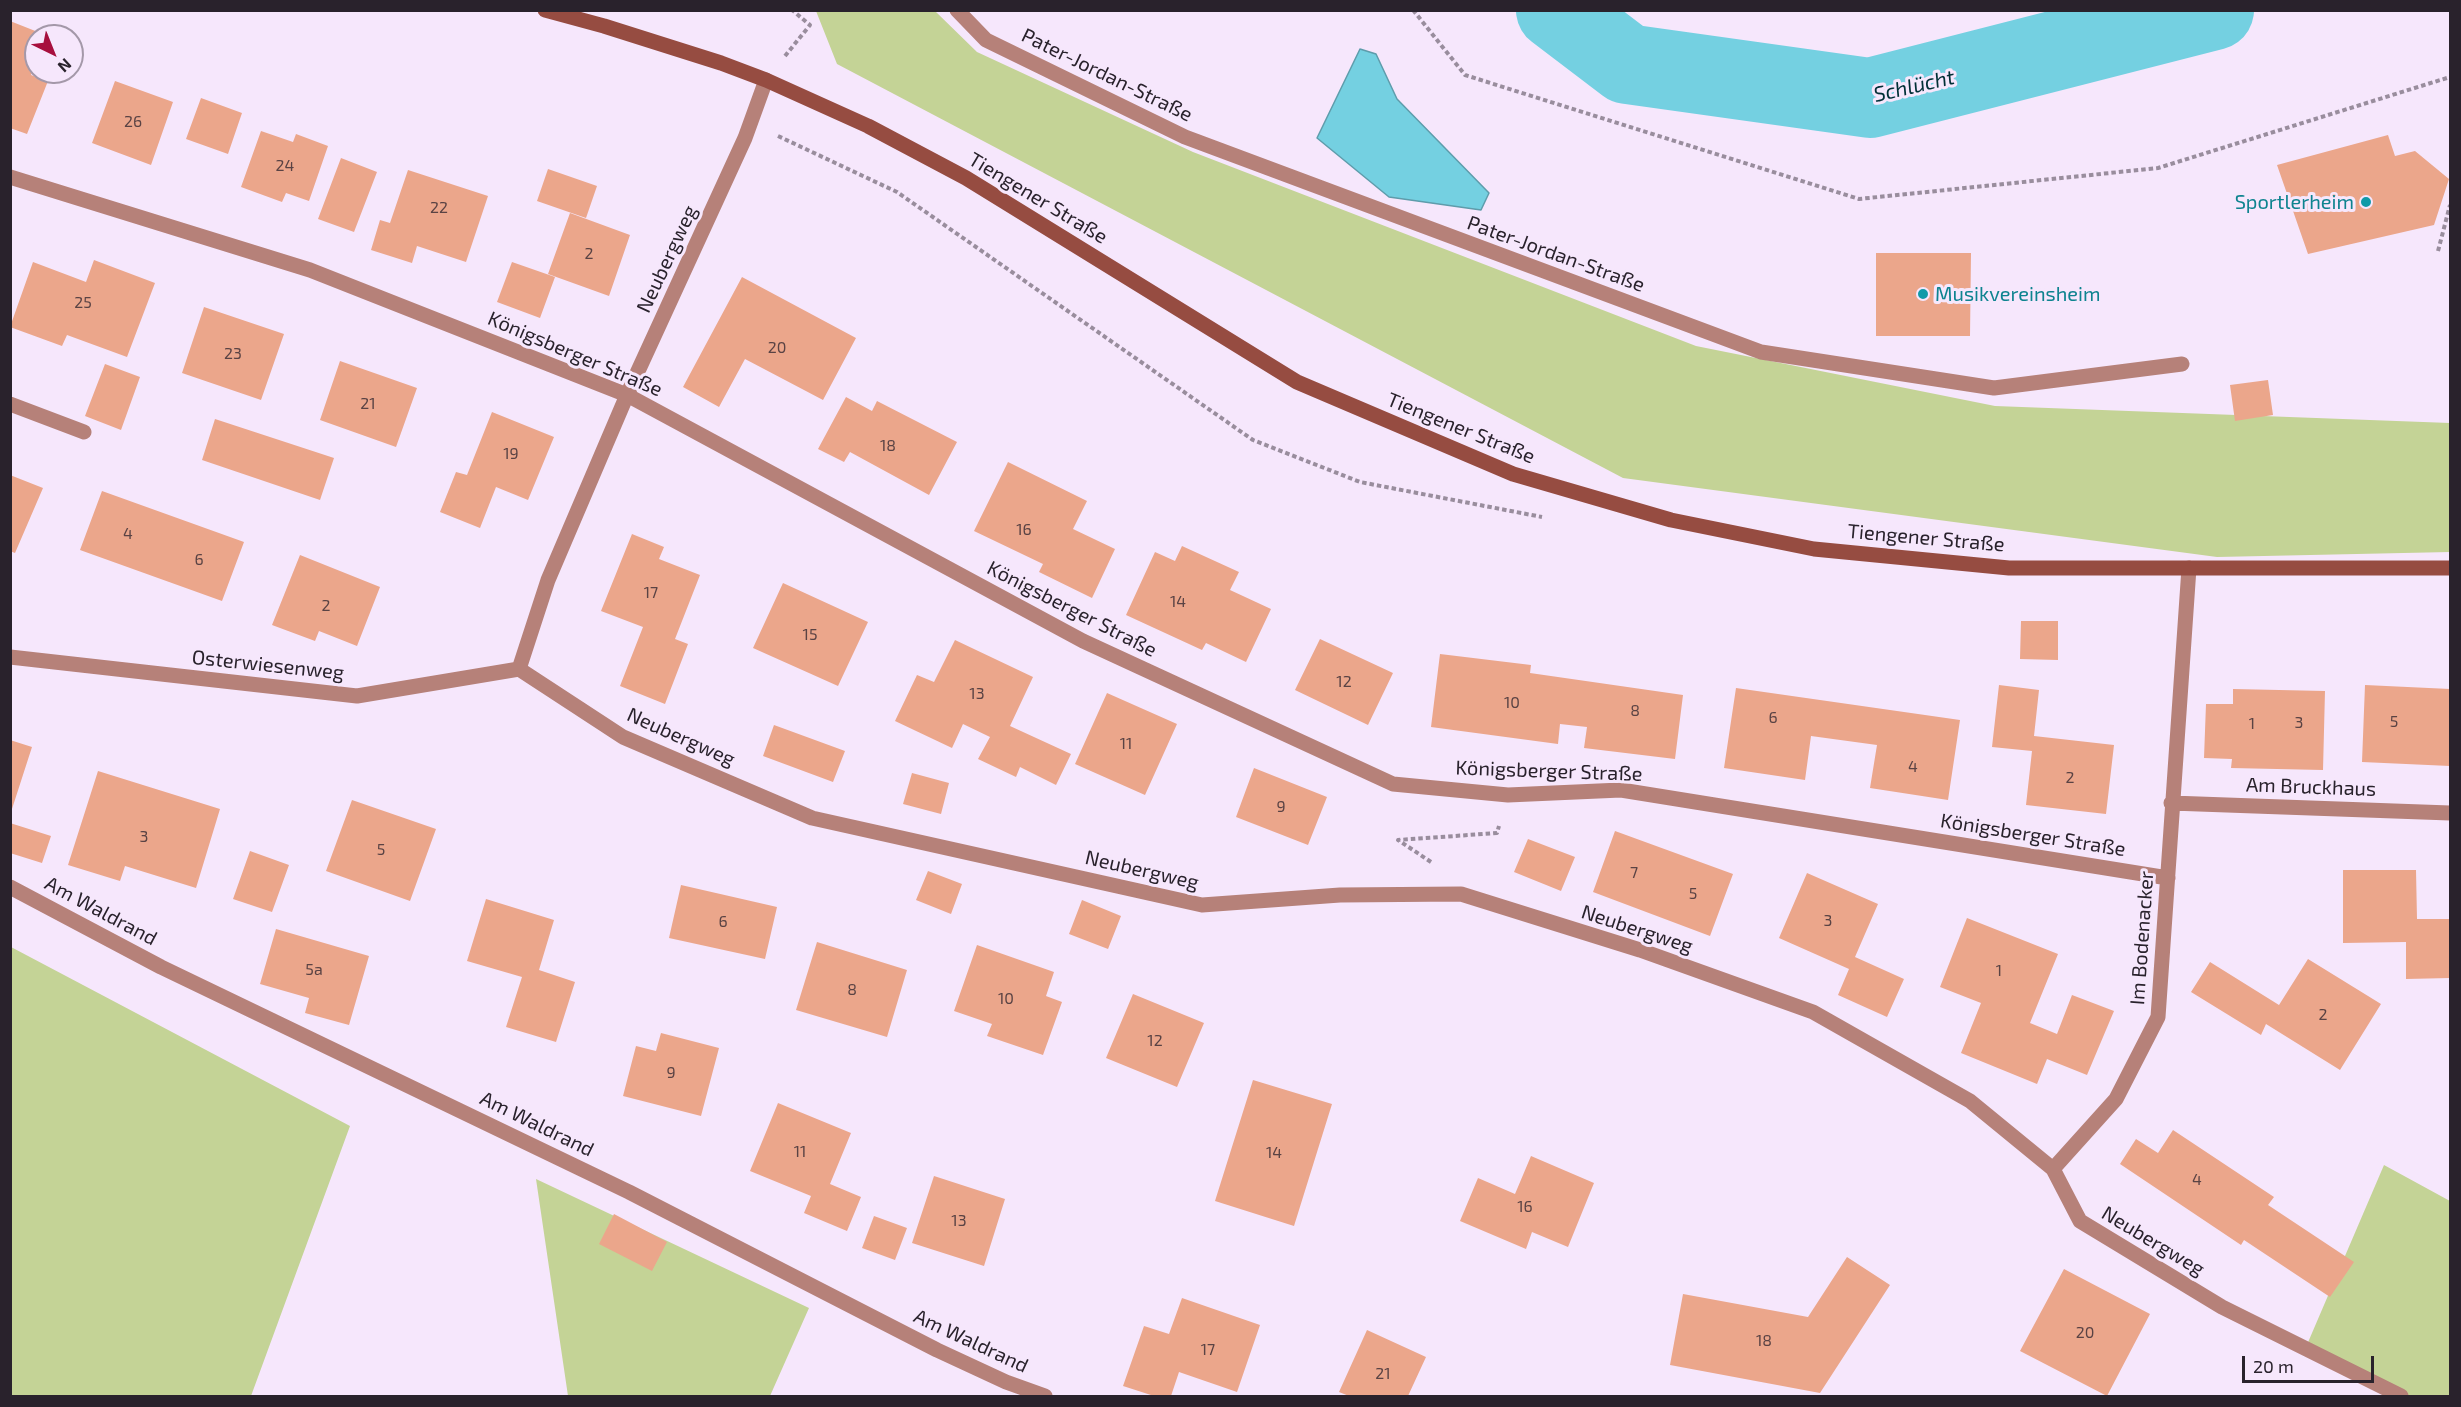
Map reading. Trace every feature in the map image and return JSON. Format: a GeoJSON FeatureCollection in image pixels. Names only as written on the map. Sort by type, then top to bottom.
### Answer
{"type":"FeatureCollection","features":[{"type":"Feature","properties":{"kind":"main road","name":"Tiengener Straße"},"geometry":{"type":"LineString","coordinates":[[545,10],[721,63],[766,80],[868,126],[966,178],[1297,382],[1513,474],[1671,520],[1814,549],[2009,568],[2451,568]]}},
{"type":"Feature","properties":{"kind":"street","name":"Pater-Jordan-Straße"},"geometry":{"type":"LineString","coordinates":[[957,10],[986,40],[1185,137],[1761,352],[1994,388],[2182,364]]}},
{"type":"Feature","properties":{"kind":"street","name":"Neubergweg"},"geometry":{"type":"LineString","coordinates":[[766,80],[745,138],[627,395],[548,580],[519,669],[623,737],[812,818],[1202,905],[1340,895],[1461,894],[1640,950],[1813,1012],[1970,1101],[2053,1169],[2080,1221],[2222,1307],[2402,1396]]}},
{"type":"Feature","properties":{"kind":"street","name":"Königsberger Straße"},"geometry":{"type":"LineString","coordinates":[[10,177],[310,270],[627,395],[1083,641],[1393,784],[1508,795],[1620,790],[2168,878]]}},
{"type":"Feature","properties":{"kind":"street"},"geometry":{"type":"LineString","coordinates":[[10,404],[84,432]]}},
{"type":"Feature","properties":{"kind":"street","name":"Im Bodenacker"},"geometry":{"type":"LineString","coordinates":[[2053,1169],[2116,1099],[2158,1017],[2189,568]]}},
{"type":"Feature","properties":{"kind":"street","name":"Osterwiesenweg"},"geometry":{"type":"LineString","coordinates":[[10,657],[357,696],[519,669]]}},
{"type":"Feature","properties":{"kind":"street","name":"Am Bruckhaus"},"geometry":{"type":"LineString","coordinates":[[2171,803],[2451,813]]}},
{"type":"Feature","properties":{"kind":"street","name":"Am Waldrand"},"geometry":{"type":"LineString","coordinates":[[10,887],[161,967],[629,1192],[937,1350],[1006,1382],[1045,1396]]}},
{"type":"Feature","properties":{"kind":"path"},"geometry":{"type":"LineString","coordinates":[[766,80],[810,25],[792,10]]}},
{"type":"Feature","properties":{"kind":"path"},"geometry":{"type":"LineString","coordinates":[[1413,10],[1465,75],[1859,199],[2158,168],[2451,77]]}},
{"type":"Feature","properties":{"kind":"path"},"geometry":{"type":"LineString","coordinates":[[2438,251],[2451,205]]}},
{"type":"Feature","properties":{"kind":"path"},"geometry":{"type":"LineString","coordinates":[[1461,894],[1460,880],[1398,840],[1497,833],[1508,795]]}},
{"type":"Feature","properties":{"kind":"green space"},"geometry":{"type":"Polygon","coordinates":[[[816,11],[935,11],[977,52],[1193,152],[1696,346],[1995,406],[2450,423],[2450,552],[2217,557],[1623,478],[837,64],[816,11]]]}},
{"type":"Feature","properties":{"kind":"green space"},"geometry":{"type":"Polygon","coordinates":[[[11,947],[350,1126],[251,1396],[11,1396],[11,947]]]}},
{"type":"Feature","properties":{"kind":"green space"},"geometry":{"type":"Polygon","coordinates":[[[2384,1165],[2450,1201],[2450,1396],[2387,1396],[2306,1347],[2384,1165]]]}},
{"type":"Feature","properties":{"kind":"green space"},"geometry":{"type":"Polygon","coordinates":[[[536,1179],[809,1308],[770,1396],[568,1396],[536,1179]]]}},
{"type":"Feature","properties":{"kind":"water"},"geometry":{"type":"Polygon","coordinates":[[[1360,49],[1376,54],[1397,99],[1489,193],[1481,210],[1389,197],[1317,138],[1360,49]]]}},
{"type":"Feature","properties":{"kind":"building"},"geometry":{"type":"Polygon","coordinates":[[[10,21],[24,27],[24,84],[47,84],[27,134],[10,128],[10,21]]]}},
{"type":"Feature","properties":{"kind":"building"},"geometry":{"type":"Polygon","coordinates":[[[115,81],[173,102],[151,165],[92,143],[115,81]]]}},
{"type":"Feature","properties":{"kind":"building"},"geometry":{"type":"Polygon","coordinates":[[[201,98],[242,113],[228,154],[186,139],[201,98]]]}},
{"type":"Feature","properties":{"kind":"building"},"geometry":{"type":"Polygon","coordinates":[[[261,131],[293,142],[296,134],[328,146],[309,201],[286,193],[282,202],[241,187],[261,131]]]}},
{"type":"Feature","properties":{"kind":"building","name":"Sportlerheim"},"geometry":{"type":"Polygon","coordinates":[[[2388,135],[2395,156],[2415,151],[2449,179],[2434,225],[2308,254],[2277,165],[2388,135]]]}},
{"type":"Feature","properties":{"kind":"building"},"geometry":{"type":"Polygon","coordinates":[[[341,158],[377,172],[354,232],[318,219],[341,158]]]}},
{"type":"Feature","properties":{"kind":"building"},"geometry":{"type":"Polygon","coordinates":[[[548,169],[597,186],[586,218],[537,201],[548,169]]]}},
{"type":"Feature","properties":{"kind":"building"},"geometry":{"type":"Polygon","coordinates":[[[408,170],[488,196],[466,262],[417,246],[412,263],[371,250],[380,220],[390,223],[408,170]]]}},
{"type":"Feature","properties":{"kind":"building"},"geometry":{"type":"Polygon","coordinates":[[[570,213],[630,235],[609,296],[548,274],[570,213]]]}},
{"type":"Feature","properties":{"kind":"building","name":"Musikvereinsheim"},"geometry":{"type":"Polygon","coordinates":[[[1876,253],[1971,253],[1970,336],[1876,336],[1876,253]]]}},
{"type":"Feature","properties":{"kind":"building"},"geometry":{"type":"Polygon","coordinates":[[[94,260],[155,283],[127,357],[67,335],[62,346],[10,327],[33,262],[86,282],[94,260]]]}},
{"type":"Feature","properties":{"kind":"building"},"geometry":{"type":"Polygon","coordinates":[[[512,262],[555,277],[540,318],[497,302],[512,262]]]}},
{"type":"Feature","properties":{"kind":"building"},"geometry":{"type":"Polygon","coordinates":[[[742,277],[856,338],[823,400],[745,359],[719,407],[683,387],[742,277]]]}},
{"type":"Feature","properties":{"kind":"building"},"geometry":{"type":"Polygon","coordinates":[[[204,307],[284,334],[261,400],[182,373],[204,307]]]}},
{"type":"Feature","properties":{"kind":"building"},"geometry":{"type":"Polygon","coordinates":[[[340,361],[417,388],[396,447],[320,420],[340,361]]]}},
{"type":"Feature","properties":{"kind":"building"},"geometry":{"type":"Polygon","coordinates":[[[105,364],[140,377],[121,430],[85,416],[105,364]]]}},
{"type":"Feature","properties":{"kind":"building"},"geometry":{"type":"Polygon","coordinates":[[[2268,380],[2273,415],[2235,421],[2230,385],[2268,380]]]}},
{"type":"Feature","properties":{"kind":"building"},"geometry":{"type":"Polygon","coordinates":[[[846,397],[872,411],[877,401],[957,442],[929,495],[850,452],[844,462],[818,449],[846,397]]]}},
{"type":"Feature","properties":{"kind":"building"},"geometry":{"type":"Polygon","coordinates":[[[492,412],[554,437],[528,500],[496,487],[480,528],[440,512],[456,472],[467,475],[492,412]]]}},
{"type":"Feature","properties":{"kind":"building"},"geometry":{"type":"Polygon","coordinates":[[[215,419],[334,458],[320,500],[202,460],[215,419]]]}},
{"type":"Feature","properties":{"kind":"building"},"geometry":{"type":"Polygon","coordinates":[[[1008,462],[1087,501],[1073,529],[1115,549],[1092,598],[1039,572],[1043,564],[974,531],[1008,462]]]}},
{"type":"Feature","properties":{"kind":"building"},"geometry":{"type":"Polygon","coordinates":[[[10,475],[43,488],[15,553],[10,551],[10,475]]]}},
{"type":"Feature","properties":{"kind":"building"},"geometry":{"type":"Polygon","coordinates":[[[102,491],[244,542],[222,601],[80,550],[102,491]]]}},
{"type":"Feature","properties":{"kind":"building"},"geometry":{"type":"Polygon","coordinates":[[[632,534],[664,547],[659,559],[700,575],[675,639],[688,644],[665,704],[620,686],[643,627],[601,611],[632,534]]]}},
{"type":"Feature","properties":{"kind":"building"},"geometry":{"type":"Polygon","coordinates":[[[1182,546],[1239,572],[1230,590],[1271,609],[1246,662],[1206,643],[1202,650],[1126,615],[1155,552],[1175,561],[1182,546]]]}},
{"type":"Feature","properties":{"kind":"building"},"geometry":{"type":"Polygon","coordinates":[[[300,555],[380,587],[357,646],[319,631],[315,641],[272,625],[300,555]]]}},
{"type":"Feature","properties":{"kind":"building"},"geometry":{"type":"Polygon","coordinates":[[[783,583],[868,622],[838,686],[753,648],[783,583]]]}},
{"type":"Feature","properties":{"kind":"building"},"geometry":{"type":"Polygon","coordinates":[[[2021,621],[2058,621],[2058,660],[2020,659],[2021,621]]]}},
{"type":"Feature","properties":{"kind":"building"},"geometry":{"type":"Polygon","coordinates":[[[1320,639],[1393,673],[1368,725],[1295,690],[1320,639]]]}},
{"type":"Feature","properties":{"kind":"building"},"geometry":{"type":"Polygon","coordinates":[[[955,640],[1033,677],[1010,726],[1071,754],[1056,785],[1020,767],[1016,777],[978,759],[990,737],[963,724],[952,748],[895,721],[917,675],[934,682],[955,640]]]}},
{"type":"Feature","properties":{"kind":"building"},"geometry":{"type":"Polygon","coordinates":[[[1440,654],[1531,665],[1530,673],[1683,695],[1675,759],[1584,748],[1587,727],[1560,724],[1558,744],[1431,727],[1440,654]]]}},
{"type":"Feature","properties":{"kind":"building"},"geometry":{"type":"Polygon","coordinates":[[[1999,685],[2039,690],[2034,736],[2114,745],[2106,814],[2026,805],[2032,751],[1992,747],[1999,685]]]}},
{"type":"Feature","properties":{"kind":"building"},"geometry":{"type":"Polygon","coordinates":[[[2365,685],[2450,689],[2450,766],[2362,762],[2365,685]]]}},
{"type":"Feature","properties":{"kind":"building"},"geometry":{"type":"Polygon","coordinates":[[[1736,688],[1960,720],[1948,800],[1870,788],[1877,745],[1811,736],[1805,780],[1724,768],[1736,688]]]}},
{"type":"Feature","properties":{"kind":"building"},"geometry":{"type":"Polygon","coordinates":[[[2233,689],[2325,691],[2323,770],[2231,768],[2232,759],[2204,758],[2206,704],[2233,704],[2233,689]]]}},
{"type":"Feature","properties":{"kind":"building"},"geometry":{"type":"Polygon","coordinates":[[[1107,693],[1177,724],[1145,795],[1075,764],[1107,693]]]}},
{"type":"Feature","properties":{"kind":"building"},"geometry":{"type":"Polygon","coordinates":[[[774,725],[845,751],[833,782],[763,756],[774,725]]]}},
{"type":"Feature","properties":{"kind":"building"},"geometry":{"type":"Polygon","coordinates":[[[10,740],[32,747],[11,812],[10,812],[10,740]]]}},
{"type":"Feature","properties":{"kind":"building"},"geometry":{"type":"Polygon","coordinates":[[[1254,768],[1327,797],[1308,845],[1236,817],[1254,768]]]}},
{"type":"Feature","properties":{"kind":"building"},"geometry":{"type":"Polygon","coordinates":[[[98,771],[220,809],[196,888],[125,866],[120,881],[68,865],[98,771]]]}},
{"type":"Feature","properties":{"kind":"building"},"geometry":{"type":"Polygon","coordinates":[[[912,773],[949,783],[941,814],[903,804],[912,773]]]}},
{"type":"Feature","properties":{"kind":"building"},"geometry":{"type":"Polygon","coordinates":[[[352,800],[436,829],[410,901],[326,871],[352,800]]]}},
{"type":"Feature","properties":{"kind":"building"},"geometry":{"type":"Polygon","coordinates":[[[10,823],[51,836],[42,863],[10,853],[10,823]]]}},
{"type":"Feature","properties":{"kind":"building"},"geometry":{"type":"Polygon","coordinates":[[[1615,831],[1733,874],[1710,936],[1593,892],[1615,831]]]}},
{"type":"Feature","properties":{"kind":"building"},"geometry":{"type":"Polygon","coordinates":[[[1528,839],[1575,857],[1561,891],[1514,872],[1528,839]]]}},
{"type":"Feature","properties":{"kind":"building"},"geometry":{"type":"Polygon","coordinates":[[[250,851],[289,865],[272,912],[233,899],[250,851]]]}},
{"type":"Feature","properties":{"kind":"building"},"geometry":{"type":"Polygon","coordinates":[[[2343,870],[2416,870],[2417,919],[2450,919],[2450,978],[2406,979],[2406,942],[2343,943],[2343,870]]]}},
{"type":"Feature","properties":{"kind":"building"},"geometry":{"type":"Polygon","coordinates":[[[928,871],[962,884],[951,914],[916,900],[928,871]]]}},
{"type":"Feature","properties":{"kind":"building"},"geometry":{"type":"Polygon","coordinates":[[[1807,873],[1878,904],[1855,957],[1904,979],[1887,1017],[1838,995],[1849,969],[1779,938],[1807,873]]]}},
{"type":"Feature","properties":{"kind":"building"},"geometry":{"type":"Polygon","coordinates":[[[681,885],[777,907],[765,959],[669,938],[681,885]]]}},
{"type":"Feature","properties":{"kind":"building"},"geometry":{"type":"Polygon","coordinates":[[[486,899],[554,920],[539,970],[575,982],[556,1042],[506,1027],[522,977],[467,961],[486,899]]]}},
{"type":"Feature","properties":{"kind":"building"},"geometry":{"type":"Polygon","coordinates":[[[1082,900],[1121,916],[1108,949],[1069,934],[1082,900]]]}},
{"type":"Feature","properties":{"kind":"building"},"geometry":{"type":"Polygon","coordinates":[[[1967,918],[2058,954],[2030,1023],[2057,1034],[2072,995],[2114,1011],[2087,1075],[2047,1059],[2037,1084],[1961,1053],[1981,1003],[1940,987],[1967,918]]]}},
{"type":"Feature","properties":{"kind":"building"},"geometry":{"type":"Polygon","coordinates":[[[276,929],[369,956],[349,1025],[305,1013],[309,998],[260,984],[276,929]]]}},
{"type":"Feature","properties":{"kind":"building"},"geometry":{"type":"Polygon","coordinates":[[[817,942],[907,970],[887,1037],[796,1010],[817,942]]]}},
{"type":"Feature","properties":{"kind":"building"},"geometry":{"type":"Polygon","coordinates":[[[977,945],[1054,972],[1046,996],[1062,1002],[1043,1055],[987,1036],[992,1024],[954,1011],[977,945]]]}},
{"type":"Feature","properties":{"kind":"building"},"geometry":{"type":"Polygon","coordinates":[[[2308,959],[2381,1004],[2340,1070],[2266,1024],[2261,1035],[2191,992],[2210,962],[2279,1005],[2308,959]]]}},
{"type":"Feature","properties":{"kind":"building"},"geometry":{"type":"Polygon","coordinates":[[[1133,994],[1204,1023],[1177,1087],[1106,1058],[1133,994]]]}},
{"type":"Feature","properties":{"kind":"building"},"geometry":{"type":"Polygon","coordinates":[[[661,1033],[719,1048],[701,1116],[623,1096],[636,1046],[656,1051],[661,1033]]]}},
{"type":"Feature","properties":{"kind":"building"},"geometry":{"type":"Polygon","coordinates":[[[1253,1080],[1332,1104],[1294,1226],[1215,1201],[1253,1080]]]}},
{"type":"Feature","properties":{"kind":"building"},"geometry":{"type":"Polygon","coordinates":[[[778,1103],[851,1133],[830,1184],[861,1197],[847,1231],[804,1213],[811,1196],[750,1171],[778,1103]]]}},
{"type":"Feature","properties":{"kind":"building"},"geometry":{"type":"Polygon","coordinates":[[[2173,1130],[2274,1197],[2268,1205],[2354,1262],[2330,1297],[2244,1240],[2241,1245],[2120,1164],[2136,1139],[2158,1153],[2173,1130]]]}},
{"type":"Feature","properties":{"kind":"building"},"geometry":{"type":"Polygon","coordinates":[[[1531,1156],[1594,1183],[1568,1247],[1532,1232],[1526,1249],[1460,1221],[1478,1178],[1515,1194],[1531,1156]]]}},
{"type":"Feature","properties":{"kind":"building"},"geometry":{"type":"Polygon","coordinates":[[[934,1176],[1005,1199],[984,1266],[912,1243],[934,1176]]]}},
{"type":"Feature","properties":{"kind":"building"},"geometry":{"type":"Polygon","coordinates":[[[614,1214],[667,1242],[652,1271],[599,1244],[614,1214]]]}},
{"type":"Feature","properties":{"kind":"building"},"geometry":{"type":"Polygon","coordinates":[[[874,1216],[907,1228],[895,1260],[862,1248],[874,1216]]]}},
{"type":"Feature","properties":{"kind":"building"},"geometry":{"type":"Polygon","coordinates":[[[1847,1257],[1890,1285],[1820,1393],[1670,1365],[1683,1294],[1808,1317],[1847,1257]]]}},
{"type":"Feature","properties":{"kind":"building"},"geometry":{"type":"Polygon","coordinates":[[[2064,1269],[2150,1314],[2107,1396],[2020,1351],[2064,1269]]]}},
{"type":"Feature","properties":{"kind":"building"},"geometry":{"type":"Polygon","coordinates":[[[1182,1298],[1260,1325],[1237,1392],[1179,1372],[1171,1396],[1154,1396],[1123,1386],[1144,1326],[1169,1334],[1182,1298]]]}},
{"type":"Feature","properties":{"kind":"building"},"geometry":{"type":"Polygon","coordinates":[[[1367,1330],[1426,1357],[1408,1396],[1349,1396],[1339,1392],[1367,1330]]]}},
{"type":"Feature","properties":{"kind":"waterway","name":"Schlücht"},"geometry":{"type":"LineString","coordinates":[[1556,10],[1627,64],[1870,98],[2214,10]]}},
{"type":"Feature","properties":{"kind":"place","name":"Sportlerheim"},"geometry":{"type":"Point","coordinates":[2366,202]}},
{"type":"Feature","properties":{"kind":"place","name":"Musikvereinsheim"},"geometry":{"type":"Point","coordinates":[1923,294]}}]}
